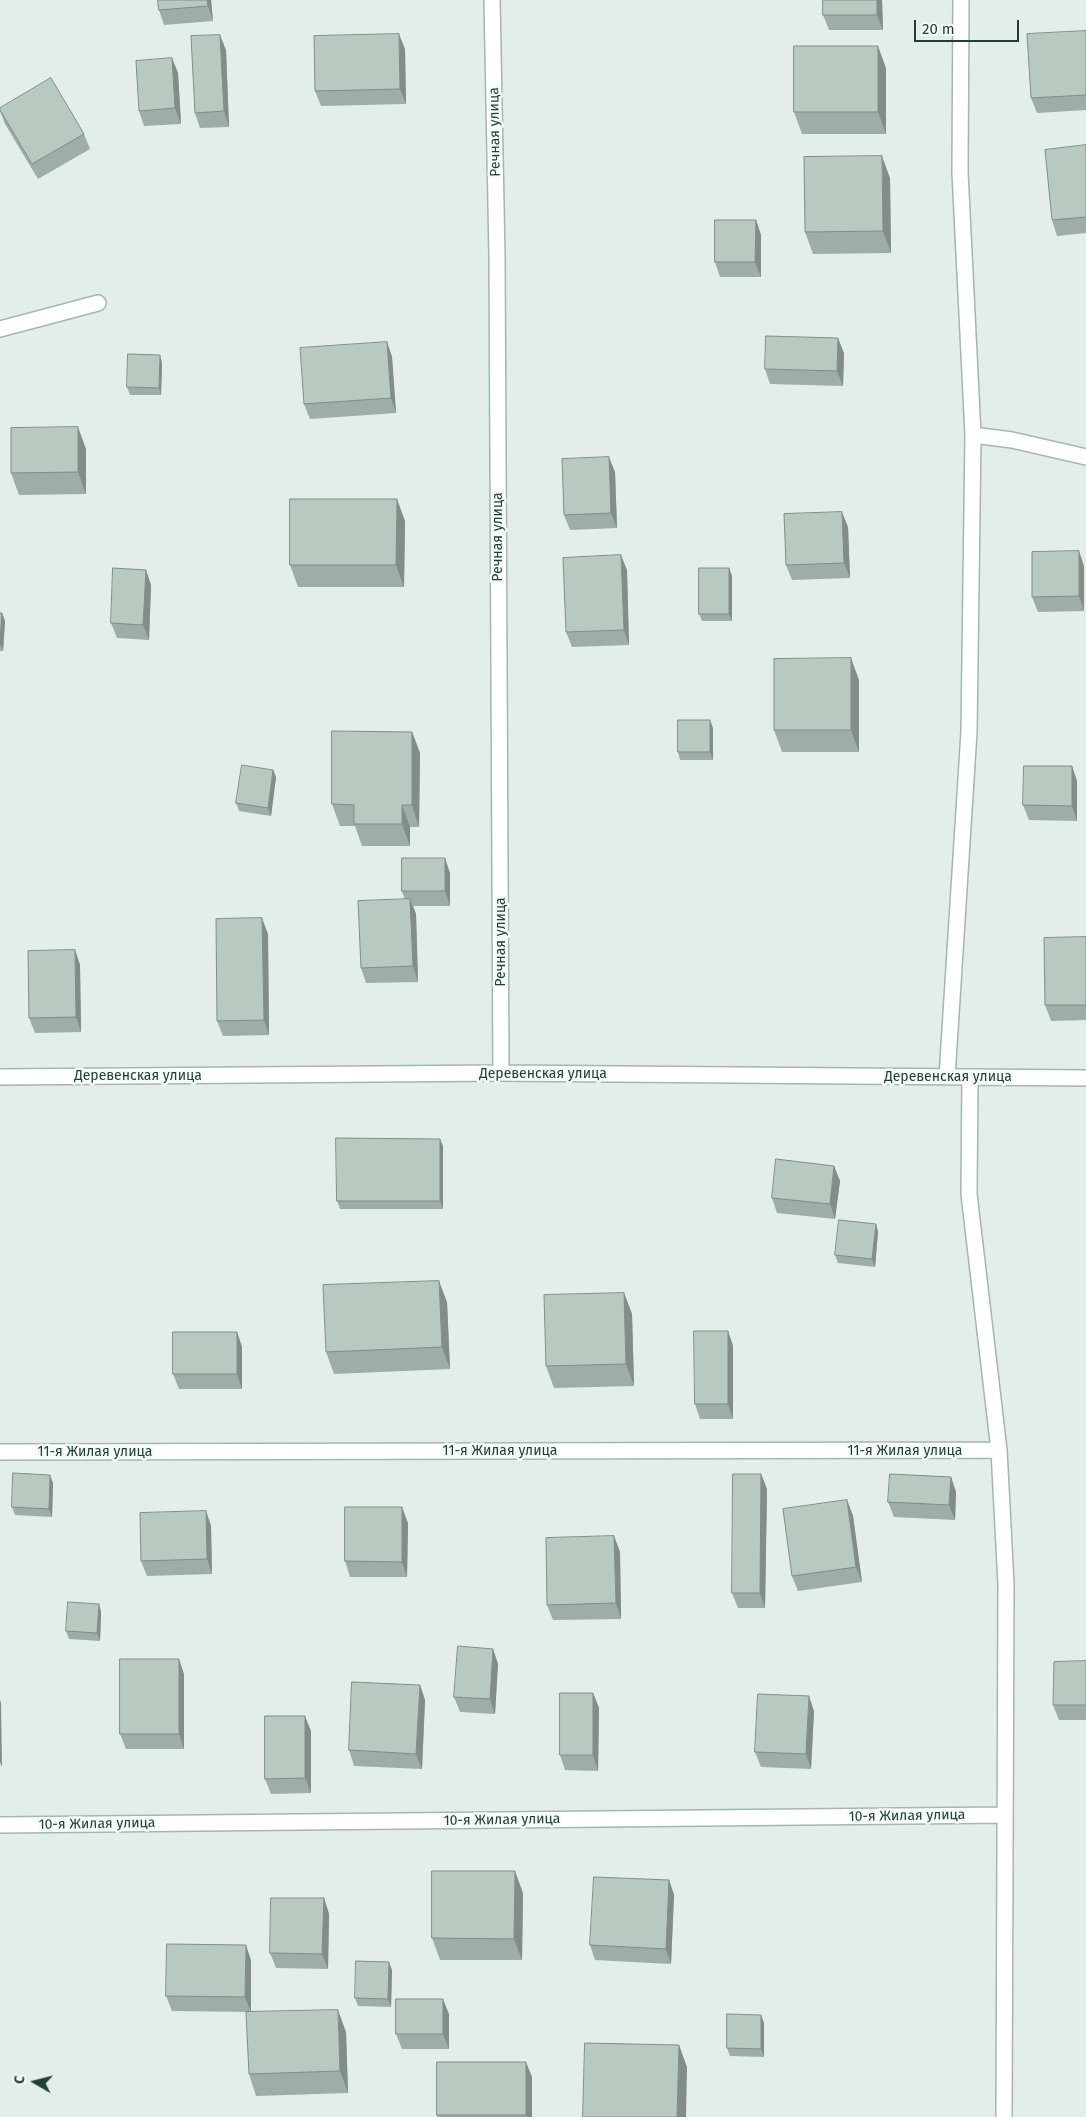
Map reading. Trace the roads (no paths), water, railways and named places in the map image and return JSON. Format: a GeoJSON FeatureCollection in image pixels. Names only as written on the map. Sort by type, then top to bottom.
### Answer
{"type":"FeatureCollection","features":[{"type":"Feature","properties":{"kind":"street","name":"Речная улица"},"geometry":{"type":"LineString","coordinates":[[492,0],[497,256],[501,1073]]}},
{"type":"Feature","properties":{"kind":"street"},"geometry":{"type":"LineString","coordinates":[[947,1077],[969,732],[973,435],[960,172],[961,0]]}},
{"type":"Feature","properties":{"kind":"street"},"geometry":{"type":"LineString","coordinates":[[0,328],[98,303]]}},
{"type":"Feature","properties":{"kind":"street"},"geometry":{"type":"LineString","coordinates":[[973,435],[1012,440],[1086,457]]}},
{"type":"Feature","properties":{"kind":"street","name":"Деревенская улица"},"geometry":{"type":"LineString","coordinates":[[0,1077],[501,1073],[1086,1078]]}},
{"type":"Feature","properties":{"kind":"street"},"geometry":{"type":"LineString","coordinates":[[970,1077],[969,1194],[999,1450],[1006,1584],[1004,2117]]}},
{"type":"Feature","properties":{"kind":"street","name":"11-я Жилая улица"},"geometry":{"type":"LineString","coordinates":[[0,1452],[999,1450]]}},
{"type":"Feature","properties":{"kind":"street","name":"10-я Жилая улица"},"geometry":{"type":"LineString","coordinates":[[0,1825],[1004,1815]]}}]}
